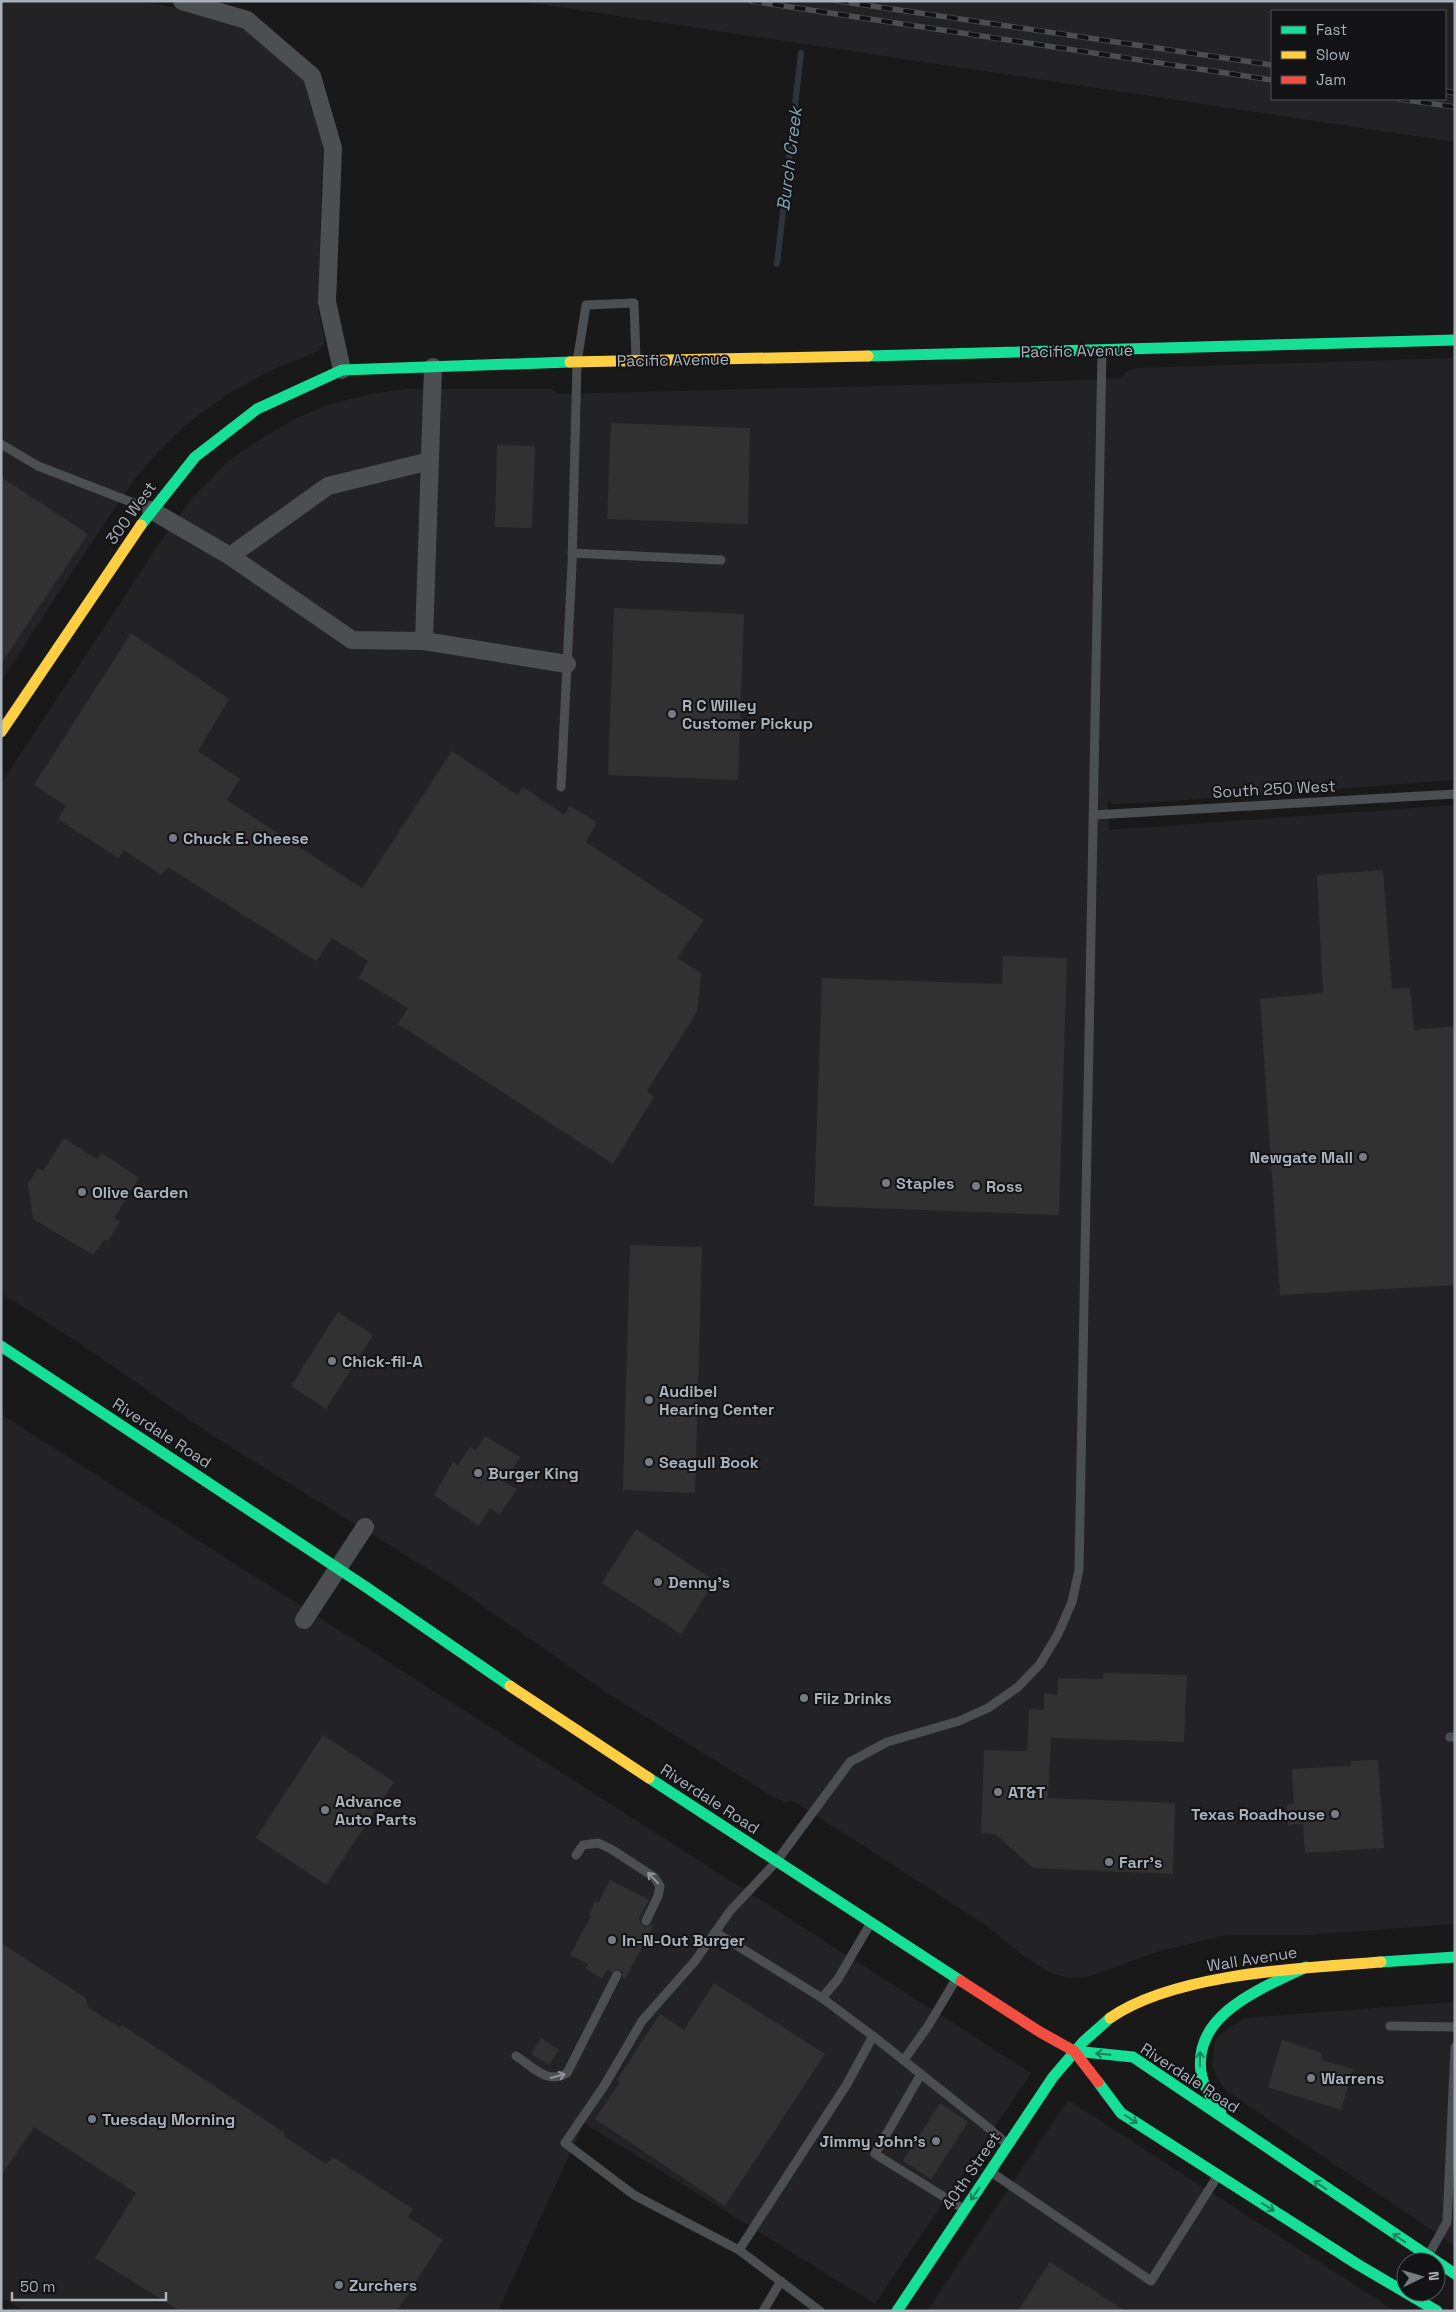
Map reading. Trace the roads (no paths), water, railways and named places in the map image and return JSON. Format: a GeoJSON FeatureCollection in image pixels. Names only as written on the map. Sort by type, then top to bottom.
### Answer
{"type":"FeatureCollection","features":[{"type":"Feature","properties":{"kind":"main road","name":"Pacific Avenue"},"geometry":{"type":"LineString","coordinates":[[342,370],[576,362],[1102,351],[1455,340]]}},
{"type":"Feature","properties":{"kind":"main road","name":"300 West"},"geometry":{"type":"LineString","coordinates":[[1,732],[151,510],[195,457],[256,409],[342,370]]}},
{"type":"Feature","properties":{"kind":"main road","name":"Riverdale Road"},"geometry":{"type":"LineString","coordinates":[[1,1346],[338,1568],[583,1735],[1040,2032],[1074,2051],[1133,2057],[1421,2252]]}},
{"type":"Feature","properties":{"kind":"main road","name":"Wall Avenue"},"geometry":{"type":"LineString","coordinates":[[1074,2051],[1099,2026],[1138,2002],[1204,1982],[1306,1967],[1455,1957]]}},
{"type":"Feature","properties":{"kind":"main road"},"geometry":{"type":"LineString","coordinates":[[1224,2119],[1203,2082],[1200,2070],[1199,2059],[1204,2038],[1217,2019],[1239,2003],[1306,1967]]}},
{"type":"Feature","properties":{"kind":"main road"},"geometry":{"type":"LineString","coordinates":[[1074,2051],[1121,2113],[1414,2301],[1436,2311]]}},
{"type":"Feature","properties":{"kind":"main road","name":"40th Street"},"geometry":{"type":"LineString","coordinates":[[897,2311],[1045,2089],[1074,2051]]}},
{"type":"Feature","properties":{"kind":"street"},"geometry":{"type":"LineString","coordinates":[[182,1],[247,20],[312,76],[333,148],[327,302],[342,370]]}},
{"type":"Feature","properties":{"kind":"street"},"geometry":{"type":"LineString","coordinates":[[424,641],[433,367]]}},
{"type":"Feature","properties":{"kind":"street"},"geometry":{"type":"LineString","coordinates":[[230,556],[328,486],[430,461]]}},
{"type":"Feature","properties":{"kind":"street"},"geometry":{"type":"LineString","coordinates":[[151,510],[230,556],[352,640],[424,641],[567,664]]}},
{"type":"Feature","properties":{"kind":"street"},"geometry":{"type":"LineString","coordinates":[[304,1620],[365,1527]]}},
{"type":"Feature","properties":{"kind":"lane"},"geometry":{"type":"LineString","coordinates":[[561,787],[572,553],[576,362],[586,305],[634,304],[636,361]]}},
{"type":"Feature","properties":{"kind":"lane"},"geometry":{"type":"LineString","coordinates":[[820,2311],[739,2250],[634,2196],[566,2143],[604,2086],[642,2021],[695,1961],[737,1903],[776,1862],[850,1762],[887,1742],[959,1721],[988,1708],[1018,1687],[1044,1656],[1058,1634],[1072,1602],[1079,1570],[1102,351]]}},
{"type":"Feature","properties":{"kind":"lane"},"geometry":{"type":"LineString","coordinates":[[1,444],[38,466],[151,510]]}},
{"type":"Feature","properties":{"kind":"lane"},"geometry":{"type":"LineString","coordinates":[[572,553],[721,560]]}},
{"type":"Feature","properties":{"kind":"lane","name":"South 250 West"},"geometry":{"type":"LineString","coordinates":[[1094,815],[1455,794]]}},
{"type":"Feature","properties":{"kind":"lane"},"geometry":{"type":"LineString","coordinates":[[576,1855],[583,1845],[598,1843],[611,1849],[654,1877],[660,1886],[658,1896],[646,1921]]}},
{"type":"Feature","properties":{"kind":"lane"},"geometry":{"type":"LineString","coordinates":[[822,1998],[838,1979],[871,1922]]}},
{"type":"Feature","properties":{"kind":"lane"},"geometry":{"type":"LineString","coordinates":[[715,1932],[822,1998],[904,2060],[1008,2145]]}},
{"type":"Feature","properties":{"kind":"lane"},"geometry":{"type":"LineString","coordinates":[[516,2056],[550,2078],[559,2078],[567,2073],[617,1975]]}},
{"type":"Feature","properties":{"kind":"lane"},"geometry":{"type":"LineString","coordinates":[[904,2060],[957,1978]]}},
{"type":"Feature","properties":{"kind":"lane"},"geometry":{"type":"LineString","coordinates":[[1390,2026],[1455,2027]]}},
{"type":"Feature","properties":{"kind":"lane"},"geometry":{"type":"LineString","coordinates":[[739,2250],[847,2084],[873,2036]]}},
{"type":"Feature","properties":{"kind":"lane"},"geometry":{"type":"LineString","coordinates":[[1429,2252],[1447,2222],[1452,2165],[1455,2048]]}},
{"type":"Feature","properties":{"kind":"lane"},"geometry":{"type":"LineString","coordinates":[[921,2074],[875,2154],[964,2210]]}},
{"type":"Feature","properties":{"kind":"lane"},"geometry":{"type":"LineString","coordinates":[[990,2172],[1150,2281],[1218,2174]]}},
{"type":"Feature","properties":{"kind":"lane"},"geometry":{"type":"LineString","coordinates":[[763,2311],[781,2281]]}},
{"type":"Feature","properties":{"kind":"waterway","name":"Burch Creek"},"geometry":{"type":"LineString","coordinates":[[777,264],[801,53]]}},
{"type":"Feature","properties":{"kind":"railway"},"geometry":{"type":"LineString","coordinates":[[751,1],[1271,80]]}},
{"type":"Feature","properties":{"kind":"railway"},"geometry":{"type":"LineString","coordinates":[[838,1],[1271,65]]}},
{"type":"Feature","properties":{"kind":"railway"},"geometry":{"type":"LineString","coordinates":[[1446,91],[1455,93]]}},
{"type":"Feature","properties":{"kind":"railway"},"geometry":{"type":"LineString","coordinates":[[1406,100],[1455,107]]}},
{"type":"Feature","properties":{"kind":"place","name":"R C Willey Customer Pickup"},"geometry":{"type":"Point","coordinates":[672,714]}},
{"type":"Feature","properties":{"kind":"place","name":"Chuck E. Cheese"},"geometry":{"type":"Point","coordinates":[173,838]}},
{"type":"Feature","properties":{"kind":"place","name":"Newgate Mall"},"geometry":{"type":"Point","coordinates":[1363,1157]}},
{"type":"Feature","properties":{"kind":"place","name":"Staples"},"geometry":{"type":"Point","coordinates":[886,1183]}},
{"type":"Feature","properties":{"kind":"place","name":"Ross"},"geometry":{"type":"Point","coordinates":[976,1186]}},
{"type":"Feature","properties":{"kind":"place","name":"Olive Garden"},"geometry":{"type":"Point","coordinates":[82,1192]}},
{"type":"Feature","properties":{"kind":"place","name":"Chick-fil-A"},"geometry":{"type":"Point","coordinates":[332,1361]}},
{"type":"Feature","properties":{"kind":"place","name":"Audibel Hearing Center"},"geometry":{"type":"Point","coordinates":[649,1400]}},
{"type":"Feature","properties":{"kind":"place","name":"Seagull Book"},"geometry":{"type":"Point","coordinates":[649,1462]}},
{"type":"Feature","properties":{"kind":"place","name":"Burger King"},"geometry":{"type":"Point","coordinates":[478,1473]}},
{"type":"Feature","properties":{"kind":"place","name":"Denny's"},"geometry":{"type":"Point","coordinates":[658,1582]}},
{"type":"Feature","properties":{"kind":"place","name":"Fiiz Drinks"},"geometry":{"type":"Point","coordinates":[804,1698]}},
{"type":"Feature","properties":{"kind":"place","name":"AT&T"},"geometry":{"type":"Point","coordinates":[998,1792]}},
{"type":"Feature","properties":{"kind":"place","name":"Advance Auto Parts"},"geometry":{"type":"Point","coordinates":[325,1810]}},
{"type":"Feature","properties":{"kind":"place","name":"Texas Roadhouse"},"geometry":{"type":"Point","coordinates":[1335,1814]}},
{"type":"Feature","properties":{"kind":"place","name":"Farr's"},"geometry":{"type":"Point","coordinates":[1109,1862]}},
{"type":"Feature","properties":{"kind":"place","name":"In-N-Out Burger"},"geometry":{"type":"Point","coordinates":[612,1940]}},
{"type":"Feature","properties":{"kind":"place","name":"Warrens"},"geometry":{"type":"Point","coordinates":[1311,2078]}},
{"type":"Feature","properties":{"kind":"place","name":"Tuesday Morning"},"geometry":{"type":"Point","coordinates":[92,2119]}},
{"type":"Feature","properties":{"kind":"place","name":"Jimmy John's"},"geometry":{"type":"Point","coordinates":[936,2141]}},
{"type":"Feature","properties":{"kind":"place","name":"Zurchers"},"geometry":{"type":"Point","coordinates":[339,2285]}}]}
